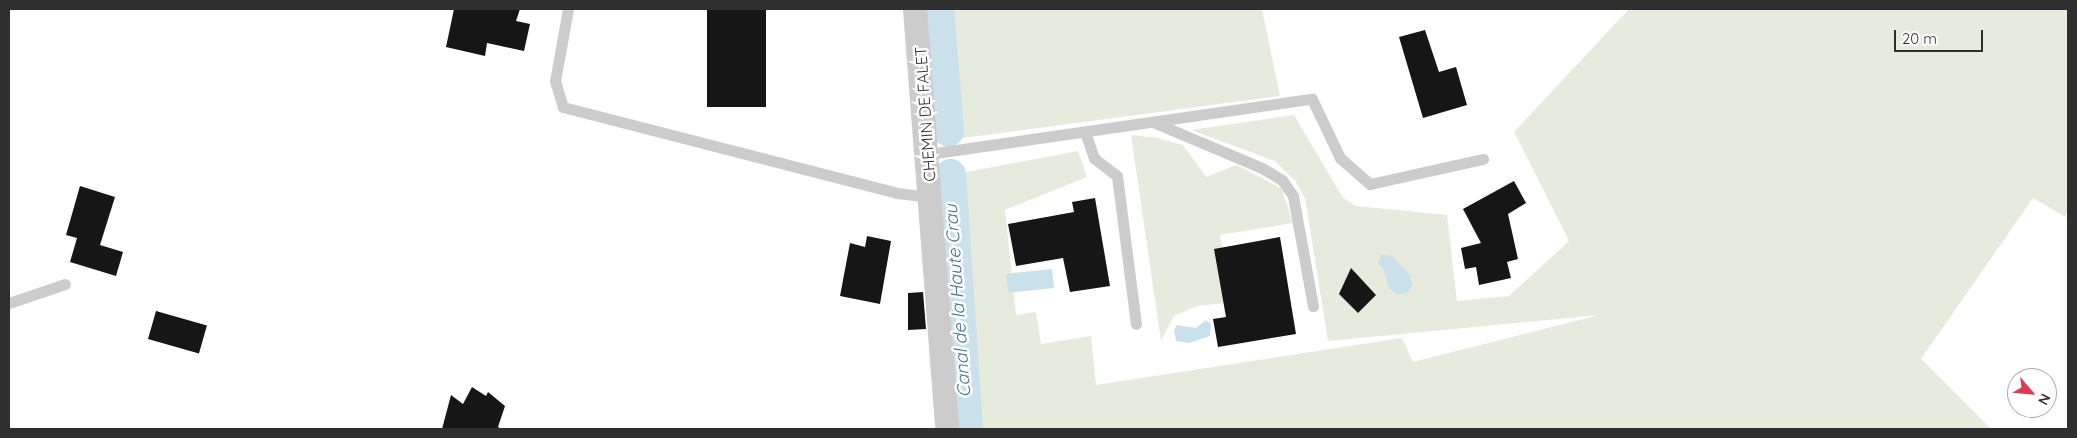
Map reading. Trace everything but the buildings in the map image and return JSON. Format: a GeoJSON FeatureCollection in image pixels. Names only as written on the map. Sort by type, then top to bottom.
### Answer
{"type":"FeatureCollection","features":[{"type":"Feature","properties":{"kind":"street","name":"CHEMIN DE FALET"},"geometry":{"type":"LineString","coordinates":[[915,9],[932,197],[947,429]]}},
{"type":"Feature","properties":{"kind":"lane"},"geometry":{"type":"LineString","coordinates":[[568,9],[555,81],[563,107],[898,194],[932,197]]}},
{"type":"Feature","properties":{"kind":"lane"},"geometry":{"type":"LineString","coordinates":[[928,154],[1312,99],[1340,158],[1370,184],[1483,159]]}},
{"type":"Feature","properties":{"kind":"lane"},"geometry":{"type":"LineString","coordinates":[[1153,122],[1262,168],[1282,180],[1293,196],[1313,306]]}},
{"type":"Feature","properties":{"kind":"lane"},"geometry":{"type":"LineString","coordinates":[[1085,132],[1094,158],[1117,176],[1136,324]]}},
{"type":"Feature","properties":{"kind":"lane"},"geometry":{"type":"LineString","coordinates":[[9,303],[65,284]]}},
{"type":"Feature","properties":{"kind":"shaded area"},"geometry":{"type":"Polygon","coordinates":[[[945,9],[1262,9],[1280,96],[955,139],[945,9]]]}},
{"type":"Feature","properties":{"kind":"shaded area"},"geometry":{"type":"Polygon","coordinates":[[[1629,9],[2068,9],[2068,212],[2065,217],[2033,198],[1921,359],[1991,429],[975,429],[961,173],[1078,151],[1087,177],[1005,210],[1016,315],[1036,312],[1041,344],[1091,336],[1096,385],[1402,338],[1413,362],[1599,315],[1328,341],[1305,198],[1296,182],[1275,161],[1191,130],[1294,115],[1343,198],[1356,206],[1447,215],[1457,301],[1509,296],[1569,241],[1514,132],[1629,9]]]}},
{"type":"Feature","properties":{"kind":"shaded area"},"geometry":{"type":"Polygon","coordinates":[[[1131,135],[1157,138],[1183,145],[1206,177],[1236,165],[1264,179],[1282,189],[1293,223],[1220,235],[1233,302],[1197,306],[1174,316],[1161,341],[1131,135]]]}},
{"type":"Feature","properties":{"kind":"water"},"geometry":{"type":"Polygon","coordinates":[[[1381,255],[1392,256],[1410,275],[1412,286],[1407,293],[1397,294],[1389,288],[1383,268],[1378,264],[1381,255]]]}},
{"type":"Feature","properties":{"kind":"water"},"geometry":{"type":"Polygon","coordinates":[[[1052,269],[1054,288],[1008,293],[1006,274],[1052,269]]]}},
{"type":"Feature","properties":{"kind":"water"},"geometry":{"type":"Polygon","coordinates":[[[1206,320],[1211,324],[1210,336],[1189,343],[1176,341],[1174,330],[1177,325],[1196,328],[1206,320]]]}},
{"type":"Feature","properties":{"kind":"waterway","name":"Canal de la Haute Crau"},"geometry":{"type":"LineString","coordinates":[[938,9],[948,131]]}},
{"type":"Feature","properties":{"kind":"waterway","name":"Canal de la Haute Crau"},"geometry":{"type":"LineString","coordinates":[[950,174],[967,429]]}}]}
